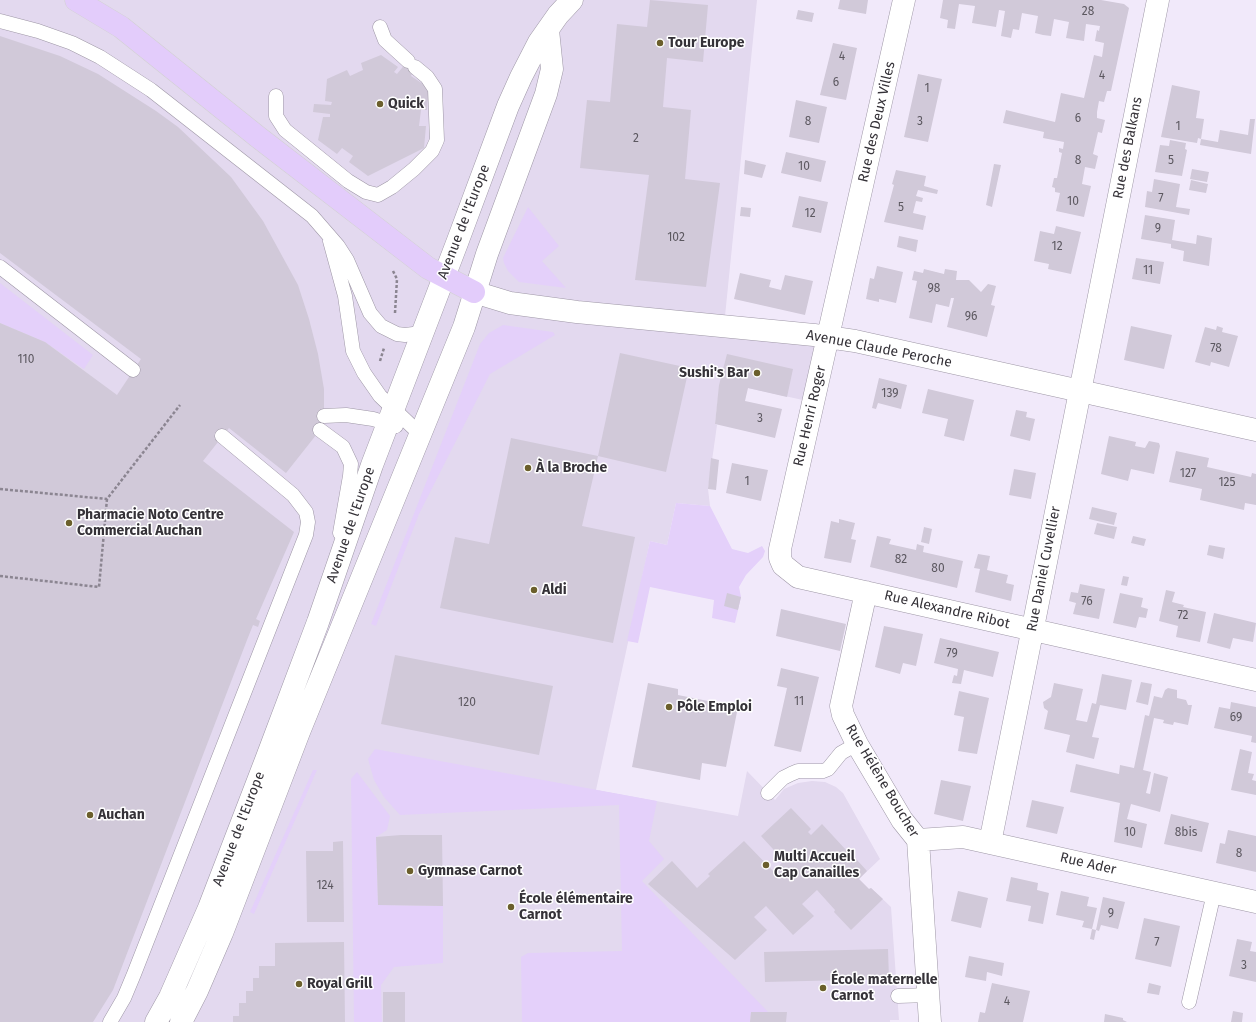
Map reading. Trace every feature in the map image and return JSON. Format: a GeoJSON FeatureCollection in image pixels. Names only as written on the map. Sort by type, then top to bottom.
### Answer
{"type":"FeatureCollection","features":[{"type":"Feature","properties":{"kind":"highway"},"geometry":{"type":"LineString","coordinates":[[76,0],[121,27],[258,137],[443,277],[474,292]]}},
{"type":"Feature","properties":{"kind":"street","name":"Avenue de l'Europe"},"geometry":{"type":"LineString","coordinates":[[156,1022],[182,971],[209,908],[266,760],[332,581],[390,416],[508,106],[521,77],[548,30],[572,0]]}},
{"type":"Feature","properties":{"kind":"street","name":"Rue des Deux Villes"},"geometry":{"type":"LineString","coordinates":[[850,244],[904,0]]}},
{"type":"Feature","properties":{"kind":"street","name":"Rue des Balkans"},"geometry":{"type":"LineString","coordinates":[[1098,296],[1158,0]]}},
{"type":"Feature","properties":{"kind":"street","name":"Avenue de l'Europe"},"geometry":{"type":"LineString","coordinates":[[181,1022],[197,991],[222,933],[302,724],[464,327],[474,292],[546,94],[552,69],[548,30]]}},
{"type":"Feature","properties":{"kind":"street","name":"Rue Henri Roger"},"geometry":{"type":"LineString","coordinates":[[783,565],[780,558],[780,549],[850,244]]}},
{"type":"Feature","properties":{"kind":"street","name":"Avenue Claude Peroche"},"geometry":{"type":"LineString","coordinates":[[474,292],[510,303],[577,312],[828,336],[1256,430]]}},
{"type":"Feature","properties":{"kind":"street","name":"Rue Daniel Cuvellier"},"geometry":{"type":"LineString","coordinates":[[990,842],[1098,296]]}},
{"type":"Feature","properties":{"kind":"street","name":"Rue Alexandre Ribot"},"geometry":{"type":"LineString","coordinates":[[783,565],[798,576],[1256,680]]}},
{"type":"Feature","properties":{"kind":"street","name":"Rue Hélène Boucher"},"geometry":{"type":"LineString","coordinates":[[866,592],[841,706],[843,715],[857,744],[902,820],[918,840],[930,1022]]}},
{"type":"Feature","properties":{"kind":"street","name":"Rue Ader"},"geometry":{"type":"LineString","coordinates":[[918,840],[953,836],[990,842],[1256,902]]}},
{"type":"Feature","properties":{"kind":"lane"},"geometry":{"type":"LineString","coordinates":[[0,21],[61,38],[85,49],[119,69],[175,108],[312,216],[347,260],[370,313],[381,326],[389,331],[405,335],[422,333]]}},
{"type":"Feature","properties":{"kind":"lane"},"geometry":{"type":"LineString","coordinates":[[276,96],[276,116],[285,130],[348,181],[366,192],[378,194],[392,187],[414,170],[432,150],[437,140],[435,89],[427,77],[385,40],[380,27]]}},
{"type":"Feature","properties":{"kind":"lane"},"geometry":{"type":"LineString","coordinates":[[327,233],[346,296],[352,351],[390,416]]}},
{"type":"Feature","properties":{"kind":"lane"},"geometry":{"type":"LineString","coordinates":[[0,268],[133,370]]}},
{"type":"Feature","properties":{"kind":"lane"},"geometry":{"type":"LineString","coordinates":[[332,581],[350,476],[350,464],[343,447],[322,423],[346,415],[390,416],[421,434]]}},
{"type":"Feature","properties":{"kind":"lane"},"geometry":{"type":"LineString","coordinates":[[110,1022],[124,998],[134,974],[306,535],[308,522],[301,504],[293,495],[222,436]]}},
{"type":"Feature","properties":{"kind":"lane"},"geometry":{"type":"LineString","coordinates":[[768,793],[783,778],[791,774],[798,772],[823,771],[828,769],[842,753],[857,744]]}},
{"type":"Feature","properties":{"kind":"lane"},"geometry":{"type":"LineString","coordinates":[[1189,1002],[1214,893]]}},
{"type":"Feature","properties":{"kind":"lane"},"geometry":{"type":"LineString","coordinates":[[898,996],[929,995]]}},
{"type":"Feature","properties":{"kind":"path"},"geometry":{"type":"LineString","coordinates":[[372,386],[395,311],[397,279],[389,265]]}},
{"type":"Feature","properties":{"kind":"path"},"geometry":{"type":"LineString","coordinates":[[0,576],[99,587],[107,499],[180,405]]}},
{"type":"Feature","properties":{"kind":"path"},"geometry":{"type":"LineString","coordinates":[[0,489],[107,499]]}},
{"type":"Feature","properties":{"kind":"shaded area"},"geometry":{"type":"Polygon","coordinates":[[[0,0],[757,0],[724,326],[818,335],[803,400],[720,382],[715,424],[717,425],[708,489],[710,506],[676,503],[667,545],[650,541],[596,790],[738,816],[747,771],[775,800],[784,789],[798,783],[812,781],[825,782],[836,787],[843,793],[880,859],[859,879],[891,907],[899,1020],[890,1020],[890,1022],[0,1022],[0,0]]]}},
{"type":"Feature","properties":{"kind":"shaded area"},"geometry":{"type":"Polygon","coordinates":[[[528,207],[559,246],[542,261],[566,288],[519,282],[508,271],[504,263],[503,258],[528,207]]]}},
{"type":"Feature","properties":{"kind":"shaded area"},"geometry":{"type":"Polygon","coordinates":[[[0,283],[93,355],[84,369],[45,342],[0,323],[0,283]]]}},
{"type":"Feature","properties":{"kind":"shaded area"},"geometry":{"type":"Polygon","coordinates":[[[503,325],[553,332],[555,335],[490,374],[419,514],[376,626],[371,624],[480,344],[489,333],[503,325]]]}},
{"type":"Feature","properties":{"kind":"shaded area"},"geometry":{"type":"Polygon","coordinates":[[[676,503],[710,506],[732,549],[748,553],[762,546],[765,551],[763,557],[746,575],[739,587],[741,597],[735,623],[712,618],[714,600],[650,587],[638,643],[627,641],[650,541],[667,545],[676,503]]]}},
{"type":"Feature","properties":{"kind":"shaded area"},"geometry":{"type":"Polygon","coordinates":[[[375,749],[657,801],[649,841],[664,859],[642,881],[768,1012],[751,1012],[750,1022],[522,1022],[521,957],[528,953],[622,951],[619,805],[400,815],[384,797],[374,780],[368,759],[375,749]]]}},
{"type":"Feature","properties":{"kind":"shaded area"},"geometry":{"type":"Polygon","coordinates":[[[313,770],[317,770],[254,914],[250,912],[313,770]]]}},
{"type":"Feature","properties":{"kind":"shaded area"},"geometry":{"type":"Polygon","coordinates":[[[357,772],[390,816],[387,830],[376,837],[378,905],[443,906],[443,963],[394,967],[381,985],[382,1022],[354,1022],[351,779],[357,772]]]}},
{"type":"Feature","properties":{"kind":"building"},"geometry":{"type":"Polygon","coordinates":[[[650,0],[708,5],[703,62],[667,58],[663,107],[691,110],[685,179],[720,183],[706,287],[635,280],[649,175],[580,168],[587,100],[610,102],[617,24],[647,27],[650,0]]]}},
{"type":"Feature","properties":{"kind":"building"},"geometry":{"type":"Polygon","coordinates":[[[840,0],[868,0],[866,14],[838,9],[840,0]]]}},
{"type":"Feature","properties":{"kind":"building"},"geometry":{"type":"Polygon","coordinates":[[[943,0],[1101,0],[1124,4],[1129,8],[1111,91],[1107,91],[1104,102],[1099,101],[1097,118],[1105,120],[1102,133],[1098,132],[1093,154],[1098,156],[1095,169],[1085,167],[1082,184],[1091,186],[1084,217],[1056,211],[1060,193],[1055,192],[1055,188],[1052,187],[1054,178],[1057,178],[1062,153],[1059,152],[1059,148],[1063,149],[1064,142],[1043,138],[1044,132],[1003,123],[1006,110],[1055,122],[1061,93],[1084,98],[1094,55],[1102,57],[1104,43],[1095,41],[1097,30],[1099,31],[1100,26],[1086,24],[1084,41],[1066,38],[1069,22],[1054,19],[1051,36],[1043,35],[1035,33],[1038,16],[1022,13],[1019,30],[1013,29],[1011,38],[1001,36],[1005,11],[999,10],[996,27],[972,23],[975,6],[959,4],[955,29],[947,28],[948,20],[940,18],[943,0]]]}},
{"type":"Feature","properties":{"kind":"building"},"geometry":{"type":"Polygon","coordinates":[[[798,10],[814,13],[812,22],[796,19],[798,10]]]}},
{"type":"Feature","properties":{"kind":"building","name":"Auchan"},"geometry":{"type":"Polygon","coordinates":[[[0,36],[60,56],[98,74],[178,127],[231,177],[263,221],[298,285],[318,354],[324,389],[324,425],[286,473],[229,428],[203,461],[294,532],[256,619],[260,621],[258,627],[253,625],[247,640],[113,990],[93,1022],[0,1022],[0,323],[45,342],[117,395],[141,359],[0,253],[0,36]]]}},
{"type":"Feature","properties":{"kind":"building"},"geometry":{"type":"Polygon","coordinates":[[[833,43],[857,48],[846,100],[820,95],[833,43]]]}},
{"type":"Feature","properties":{"kind":"building","name":"Quick"},"geometry":{"type":"Polygon","coordinates":[[[381,55],[398,67],[394,72],[397,74],[411,57],[418,62],[411,76],[429,88],[427,110],[421,110],[419,126],[426,126],[424,148],[368,176],[349,162],[353,156],[342,148],[337,154],[318,140],[323,117],[330,117],[330,114],[313,112],[314,104],[331,105],[332,102],[325,101],[327,79],[347,70],[350,76],[363,70],[361,63],[381,55]]]}},
{"type":"Feature","properties":{"kind":"building"},"geometry":{"type":"Polygon","coordinates":[[[918,74],[942,79],[928,142],[904,137],[918,74]]]}},
{"type":"Feature","properties":{"kind":"building"},"geometry":{"type":"Polygon","coordinates":[[[1172,85],[1200,91],[1196,118],[1204,119],[1201,139],[1198,138],[1197,143],[1161,137],[1172,85]]]}},
{"type":"Feature","properties":{"kind":"building"},"geometry":{"type":"Polygon","coordinates":[[[796,100],[827,107],[819,143],[789,137],[796,100]]]}},
{"type":"Feature","properties":{"kind":"building"},"geometry":{"type":"Polygon","coordinates":[[[1250,119],[1255,119],[1251,154],[1200,145],[1201,139],[1218,142],[1220,130],[1248,135],[1250,119]]]}},
{"type":"Feature","properties":{"kind":"building"},"geometry":{"type":"Polygon","coordinates":[[[1170,140],[1186,143],[1185,149],[1187,150],[1182,176],[1155,172],[1160,145],[1169,146],[1170,140]]]}},
{"type":"Feature","properties":{"kind":"building"},"geometry":{"type":"Polygon","coordinates":[[[786,152],[826,161],[821,182],[781,173],[786,152]]]}},
{"type":"Feature","properties":{"kind":"building"},"geometry":{"type":"Polygon","coordinates":[[[745,160],[766,165],[762,178],[744,174],[745,160]]]}},
{"type":"Feature","properties":{"kind":"building"},"geometry":{"type":"Polygon","coordinates":[[[994,164],[1001,165],[992,207],[986,205],[994,164]]]}},
{"type":"Feature","properties":{"kind":"building"},"geometry":{"type":"Polygon","coordinates":[[[1192,169],[1209,172],[1207,182],[1190,179],[1192,169]]]}},
{"type":"Feature","properties":{"kind":"building"},"geometry":{"type":"Polygon","coordinates":[[[896,170],[926,176],[924,186],[938,190],[937,194],[918,190],[916,196],[923,198],[922,202],[916,201],[913,213],[926,216],[923,230],[884,222],[894,185],[892,184],[896,170]]]}},
{"type":"Feature","properties":{"kind":"building"},"geometry":{"type":"Polygon","coordinates":[[[1154,179],[1180,184],[1176,207],[1190,209],[1189,215],[1145,207],[1147,191],[1152,192],[1154,179]]]}},
{"type":"Feature","properties":{"kind":"building"},"geometry":{"type":"Polygon","coordinates":[[[1191,180],[1208,184],[1206,193],[1189,190],[1191,180]]]}},
{"type":"Feature","properties":{"kind":"building"},"geometry":{"type":"Polygon","coordinates":[[[799,196],[828,202],[821,233],[792,227],[799,196]]]}},
{"type":"Feature","properties":{"kind":"building"},"geometry":{"type":"Polygon","coordinates":[[[741,207],[751,208],[750,217],[740,216],[741,207]]]}},
{"type":"Feature","properties":{"kind":"building"},"geometry":{"type":"Polygon","coordinates":[[[1145,215],[1175,220],[1172,240],[1196,244],[1197,235],[1212,238],[1209,266],[1183,261],[1184,251],[1171,248],[1171,244],[1141,239],[1145,215]]]}},
{"type":"Feature","properties":{"kind":"building"},"geometry":{"type":"Polygon","coordinates":[[[1056,226],[1081,232],[1071,274],[1048,269],[1049,264],[1034,261],[1040,231],[1054,234],[1056,226]]]}},
{"type":"Feature","properties":{"kind":"building"},"geometry":{"type":"Polygon","coordinates":[[[899,236],[918,240],[916,252],[897,247],[899,236]]]}},
{"type":"Feature","properties":{"kind":"building"},"geometry":{"type":"Polygon","coordinates":[[[1136,258],[1164,262],[1160,284],[1132,279],[1136,258]]]}},
{"type":"Feature","properties":{"kind":"building"},"geometry":{"type":"Polygon","coordinates":[[[877,266],[903,272],[896,303],[879,299],[879,302],[866,299],[870,278],[874,279],[877,266]]]}},
{"type":"Feature","properties":{"kind":"building"},"geometry":{"type":"Polygon","coordinates":[[[924,269],[944,274],[945,269],[957,271],[956,280],[969,280],[981,292],[988,284],[996,286],[991,305],[995,306],[987,337],[947,327],[954,298],[951,298],[949,307],[936,304],[932,323],[909,318],[917,281],[912,280],[914,271],[923,273],[924,269]]]}},
{"type":"Feature","properties":{"kind":"building"},"geometry":{"type":"Polygon","coordinates":[[[740,273],[771,280],[769,287],[781,290],[785,275],[813,281],[805,315],[734,299],[740,273]]]}},
{"type":"Feature","properties":{"kind":"building"},"geometry":{"type":"Polygon","coordinates":[[[1131,326],[1172,335],[1164,369],[1124,360],[1131,326]]]}},
{"type":"Feature","properties":{"kind":"building"},"geometry":{"type":"Polygon","coordinates":[[[1217,326],[1223,328],[1222,332],[1238,336],[1229,367],[1211,362],[1210,366],[1195,362],[1205,327],[1216,330],[1217,326]]]}},
{"type":"Feature","properties":{"kind":"building"},"geometry":{"type":"Polygon","coordinates":[[[620,353],[689,368],[666,472],[598,456],[620,353]]]}},
{"type":"Feature","properties":{"kind":"building"},"geometry":{"type":"Polygon","coordinates":[[[727,354],[793,369],[787,397],[748,388],[745,401],[782,409],[775,438],[715,424],[719,385],[727,354]]]}},
{"type":"Feature","properties":{"kind":"building"},"geometry":{"type":"Polygon","coordinates":[[[879,378],[907,385],[901,409],[878,403],[876,409],[872,408],[879,378]]]}},
{"type":"Feature","properties":{"kind":"building"},"geometry":{"type":"Polygon","coordinates":[[[928,389],[974,400],[964,441],[944,436],[948,419],[922,413],[928,389]]]}},
{"type":"Feature","properties":{"kind":"building"},"geometry":{"type":"Polygon","coordinates":[[[1016,410],[1027,412],[1026,417],[1035,419],[1030,441],[1010,436],[1016,410]]]}},
{"type":"Feature","properties":{"kind":"building"},"geometry":{"type":"Polygon","coordinates":[[[1109,436],[1136,442],[1135,446],[1145,448],[1149,441],[1159,443],[1160,446],[1154,474],[1131,469],[1128,481],[1101,474],[1109,436]]]}},
{"type":"Feature","properties":{"kind":"building","name":"Aldi"},"geometry":{"type":"Polygon","coordinates":[[[511,438],[598,456],[582,526],[635,537],[613,643],[440,608],[455,537],[489,544],[511,438]]]}},
{"type":"Feature","properties":{"kind":"building"},"geometry":{"type":"Polygon","coordinates":[[[1176,451],[1209,458],[1207,467],[1251,477],[1252,473],[1256,474],[1256,505],[1245,503],[1244,510],[1200,500],[1202,489],[1169,482],[1176,451]]]}},
{"type":"Feature","properties":{"kind":"building"},"geometry":{"type":"Polygon","coordinates":[[[711,458],[719,460],[716,490],[708,489],[711,458]]]}},
{"type":"Feature","properties":{"kind":"building"},"geometry":{"type":"Polygon","coordinates":[[[732,463],[768,470],[761,501],[726,493],[732,463]]]}},
{"type":"Feature","properties":{"kind":"building"},"geometry":{"type":"Polygon","coordinates":[[[1014,469],[1036,473],[1031,499],[1009,495],[1014,469]]]}},
{"type":"Feature","properties":{"kind":"building"},"geometry":{"type":"Polygon","coordinates":[[[1092,507],[1117,513],[1114,525],[1089,519],[1092,507]]]}},
{"type":"Feature","properties":{"kind":"building"},"geometry":{"type":"Polygon","coordinates":[[[839,519],[855,523],[851,539],[856,540],[851,563],[824,558],[831,521],[839,523],[839,519]]]}},
{"type":"Feature","properties":{"kind":"building"},"geometry":{"type":"Polygon","coordinates":[[[1097,523],[1117,527],[1114,539],[1094,534],[1097,523]]]}},
{"type":"Feature","properties":{"kind":"building"},"geometry":{"type":"Polygon","coordinates":[[[924,527],[932,529],[929,544],[921,542],[924,527]]]}},
{"type":"Feature","properties":{"kind":"building"},"geometry":{"type":"Polygon","coordinates":[[[877,536],[891,539],[889,544],[916,550],[917,544],[924,546],[923,552],[963,561],[957,588],[870,567],[877,536]]]}},
{"type":"Feature","properties":{"kind":"building"},"geometry":{"type":"Polygon","coordinates":[[[1133,536],[1146,539],[1144,546],[1131,543],[1133,536]]]}},
{"type":"Feature","properties":{"kind":"building"},"geometry":{"type":"Polygon","coordinates":[[[1209,545],[1225,548],[1223,559],[1207,555],[1209,545]]]}},
{"type":"Feature","properties":{"kind":"building"},"geometry":{"type":"Polygon","coordinates":[[[978,554],[990,556],[987,570],[1008,575],[1006,583],[1014,585],[1011,601],[975,592],[980,569],[974,568],[978,554]]]}},
{"type":"Feature","properties":{"kind":"building"},"geometry":{"type":"Polygon","coordinates":[[[1123,576],[1129,577],[1127,586],[1121,585],[1123,576]]]}},
{"type":"Feature","properties":{"kind":"building"},"geometry":{"type":"Polygon","coordinates":[[[1080,584],[1105,589],[1099,619],[1073,614],[1076,603],[1069,601],[1071,592],[1078,593],[1080,584]]]}},
{"type":"Feature","properties":{"kind":"building"},"geometry":{"type":"Polygon","coordinates":[[[1166,590],[1175,592],[1172,602],[1184,605],[1183,607],[1206,612],[1200,642],[1176,637],[1178,626],[1159,621],[1166,590]]]}},
{"type":"Feature","properties":{"kind":"building"},"geometry":{"type":"Polygon","coordinates":[[[727,593],[741,597],[738,610],[724,606],[727,593]]]}},
{"type":"Feature","properties":{"kind":"building"},"geometry":{"type":"Polygon","coordinates":[[[1120,593],[1143,598],[1141,607],[1148,609],[1146,618],[1139,617],[1136,628],[1113,623],[1120,593]]]}},
{"type":"Feature","properties":{"kind":"building"},"geometry":{"type":"Polygon","coordinates":[[[781,609],[846,624],[840,651],[776,636],[781,609]]]}},
{"type":"Feature","properties":{"kind":"building"},"geometry":{"type":"Polygon","coordinates":[[[1214,613],[1256,623],[1253,642],[1233,638],[1230,649],[1207,643],[1214,613]]]}},
{"type":"Feature","properties":{"kind":"building"},"geometry":{"type":"Polygon","coordinates":[[[884,626],[923,634],[916,666],[903,663],[900,674],[875,667],[884,626]]]}},
{"type":"Feature","properties":{"kind":"building"},"geometry":{"type":"Polygon","coordinates":[[[940,638],[999,652],[993,677],[964,670],[961,684],[952,683],[954,675],[957,676],[958,669],[934,663],[940,638]]]}},
{"type":"Feature","properties":{"kind":"building"},"geometry":{"type":"Polygon","coordinates":[[[395,655],[553,686],[539,755],[381,724],[395,655]]]}},
{"type":"Feature","properties":{"kind":"building"},"geometry":{"type":"Polygon","coordinates":[[[781,668],[819,677],[801,752],[774,746],[787,688],[777,686],[781,668]]]}},
{"type":"Feature","properties":{"kind":"building"},"geometry":{"type":"Polygon","coordinates":[[[1102,674],[1132,680],[1126,710],[1100,705],[1092,737],[1099,738],[1094,759],[1066,752],[1070,735],[1044,729],[1048,711],[1044,708],[1043,702],[1051,697],[1054,683],[1083,689],[1076,720],[1087,722],[1092,703],[1096,704],[1102,674]]]}},
{"type":"Feature","properties":{"kind":"building"},"geometry":{"type":"Polygon","coordinates":[[[1141,682],[1152,684],[1148,705],[1136,702],[1141,682]]]}},
{"type":"Feature","properties":{"kind":"building"},"geometry":{"type":"Polygon","coordinates":[[[648,683],[678,689],[678,695],[738,707],[726,767],[702,763],[700,780],[632,767],[648,683]]]}},
{"type":"Feature","properties":{"kind":"building"},"geometry":{"type":"Polygon","coordinates":[[[1168,688],[1177,690],[1177,698],[1186,700],[1188,705],[1192,705],[1188,725],[1174,722],[1173,725],[1163,723],[1164,720],[1154,718],[1143,770],[1151,772],[1146,793],[1150,794],[1154,773],[1168,777],[1160,812],[1131,804],[1127,819],[1147,824],[1142,848],[1114,842],[1120,803],[1070,792],[1076,764],[1119,774],[1120,765],[1134,768],[1145,715],[1149,716],[1154,696],[1162,698],[1165,690],[1168,688]]]}},
{"type":"Feature","properties":{"kind":"building"},"geometry":{"type":"Polygon","coordinates":[[[959,691],[989,698],[977,754],[958,751],[964,717],[954,715],[959,691]]]}},
{"type":"Feature","properties":{"kind":"building"},"geometry":{"type":"Polygon","coordinates":[[[1231,702],[1256,707],[1256,743],[1251,742],[1252,736],[1214,728],[1219,707],[1230,709],[1231,702]]]}},
{"type":"Feature","properties":{"kind":"building"},"geometry":{"type":"Polygon","coordinates":[[[1240,749],[1252,752],[1248,773],[1254,774],[1252,780],[1256,781],[1256,795],[1231,790],[1240,749]]]}},
{"type":"Feature","properties":{"kind":"building"},"geometry":{"type":"Polygon","coordinates":[[[941,780],[971,786],[963,821],[934,814],[941,780]]]}},
{"type":"Feature","properties":{"kind":"building"},"geometry":{"type":"Polygon","coordinates":[[[1032,800],[1064,807],[1057,834],[1026,827],[1032,800]]]}},
{"type":"Feature","properties":{"kind":"building"},"geometry":{"type":"Polygon","coordinates":[[[791,808],[811,829],[808,832],[811,835],[822,824],[867,871],[859,879],[869,889],[871,888],[883,899],[851,930],[834,912],[835,910],[817,890],[802,904],[814,916],[793,935],[766,906],[754,917],[767,930],[735,960],[648,884],[672,861],[697,888],[710,876],[708,874],[744,841],[773,871],[784,861],[761,836],[791,808]]]}},
{"type":"Feature","properties":{"kind":"building"},"geometry":{"type":"Polygon","coordinates":[[[1171,814],[1209,823],[1202,852],[1164,844],[1171,814]]]}},
{"type":"Feature","properties":{"kind":"building"},"geometry":{"type":"Polygon","coordinates":[[[1228,830],[1256,836],[1256,872],[1216,863],[1220,843],[1225,844],[1228,830]]]}},
{"type":"Feature","properties":{"kind":"building","name":"Gymnase Carnot"},"geometry":{"type":"Polygon","coordinates":[[[401,835],[442,835],[443,906],[378,905],[376,837],[401,835]]]}},
{"type":"Feature","properties":{"kind":"building"},"geometry":{"type":"Polygon","coordinates":[[[343,841],[344,922],[307,922],[306,851],[333,851],[333,842],[343,841]]]}},
{"type":"Feature","properties":{"kind":"building"},"geometry":{"type":"Polygon","coordinates":[[[1011,877],[1038,883],[1037,890],[1049,893],[1043,924],[1028,921],[1031,906],[1006,901],[1011,877]]]}},
{"type":"Feature","properties":{"kind":"building"},"geometry":{"type":"Polygon","coordinates":[[[958,891],[988,898],[981,928],[951,921],[958,891]]]}},
{"type":"Feature","properties":{"kind":"building"},"geometry":{"type":"Polygon","coordinates":[[[1061,891],[1089,897],[1087,906],[1097,908],[1092,929],[1082,927],[1084,921],[1056,915],[1061,891]]]}},
{"type":"Feature","properties":{"kind":"building"},"geometry":{"type":"Polygon","coordinates":[[[1103,897],[1125,902],[1118,929],[1101,925],[1099,931],[1096,930],[1103,897]]]}},
{"type":"Feature","properties":{"kind":"building"},"geometry":{"type":"Polygon","coordinates":[[[1144,918],[1180,926],[1171,967],[1135,959],[1144,918]]]}},
{"type":"Feature","properties":{"kind":"building"},"geometry":{"type":"Polygon","coordinates":[[[1092,929],[1096,930],[1094,940],[1090,939],[1092,929]]]}},
{"type":"Feature","properties":{"kind":"building"},"geometry":{"type":"Polygon","coordinates":[[[1237,939],[1252,942],[1250,951],[1256,952],[1256,982],[1229,976],[1237,939]]]}},
{"type":"Feature","properties":{"kind":"building","name":"Royal Grill"},"geometry":{"type":"Polygon","coordinates":[[[344,942],[345,1022],[233,1022],[233,1016],[239,1016],[239,1003],[246,1003],[246,991],[253,991],[253,978],[259,978],[259,966],[275,966],[275,943],[344,942]]]}},
{"type":"Feature","properties":{"kind":"building"},"geometry":{"type":"Polygon","coordinates":[[[888,949],[889,979],[765,982],[764,952],[888,949]]]}},
{"type":"Feature","properties":{"kind":"building"},"geometry":{"type":"Polygon","coordinates":[[[969,956],[1004,963],[1002,976],[987,972],[986,981],[965,977],[969,956]]]}},
{"type":"Feature","properties":{"kind":"building"},"geometry":{"type":"Polygon","coordinates":[[[992,983],[1030,991],[1023,1022],[978,1022],[980,1012],[985,1013],[992,983]]]}},
{"type":"Feature","properties":{"kind":"building"},"geometry":{"type":"Polygon","coordinates":[[[1149,983],[1161,986],[1159,995],[1147,993],[1149,983]]]}},
{"type":"Feature","properties":{"kind":"building"},"geometry":{"type":"Polygon","coordinates":[[[383,992],[405,992],[405,1022],[383,1022],[383,992]]]}},
{"type":"Feature","properties":{"kind":"building"},"geometry":{"type":"Polygon","coordinates":[[[1233,1011],[1243,1013],[1242,1022],[1231,1022],[1233,1011]]]}},
{"type":"Feature","properties":{"kind":"building"},"geometry":{"type":"Polygon","coordinates":[[[751,1012],[787,1012],[786,1022],[750,1022],[751,1012]]]}},
{"type":"Feature","properties":{"kind":"building"},"geometry":{"type":"Polygon","coordinates":[[[1105,1014],[1123,1018],[1123,1020],[1127,1022],[1104,1022],[1105,1014]]]}},
{"type":"Feature","properties":{"kind":"place","name":"Tour Europe"},"geometry":{"type":"Point","coordinates":[660,43]}},
{"type":"Feature","properties":{"kind":"place","name":"Quick"},"geometry":{"type":"Point","coordinates":[380,104]}},
{"type":"Feature","properties":{"kind":"place","name":"Sushi's Bar"},"geometry":{"type":"Point","coordinates":[757,373]}},
{"type":"Feature","properties":{"kind":"place","name":"À la Broche"},"geometry":{"type":"Point","coordinates":[528,468]}},
{"type":"Feature","properties":{"kind":"place","name":"Pharmacie Noto Centre Commercial Auchan"},"geometry":{"type":"Point","coordinates":[69,523]}},
{"type":"Feature","properties":{"kind":"place","name":"Aldi"},"geometry":{"type":"Point","coordinates":[534,590]}},
{"type":"Feature","properties":{"kind":"place","name":"Pôle Emploi"},"geometry":{"type":"Point","coordinates":[669,707]}},
{"type":"Feature","properties":{"kind":"place","name":"Auchan"},"geometry":{"type":"Point","coordinates":[90,815]}},
{"type":"Feature","properties":{"kind":"place","name":"Multi Accueil Cap Canailles"},"geometry":{"type":"Point","coordinates":[766,865]}},
{"type":"Feature","properties":{"kind":"place","name":"Gymnase Carnot"},"geometry":{"type":"Point","coordinates":[410,871]}},
{"type":"Feature","properties":{"kind":"place","name":"École élémentaire Carnot"},"geometry":{"type":"Point","coordinates":[511,907]}},
{"type":"Feature","properties":{"kind":"place","name":"Royal Grill"},"geometry":{"type":"Point","coordinates":[299,984]}},
{"type":"Feature","properties":{"kind":"place","name":"École maternelle Carnot"},"geometry":{"type":"Point","coordinates":[823,988]}}]}
